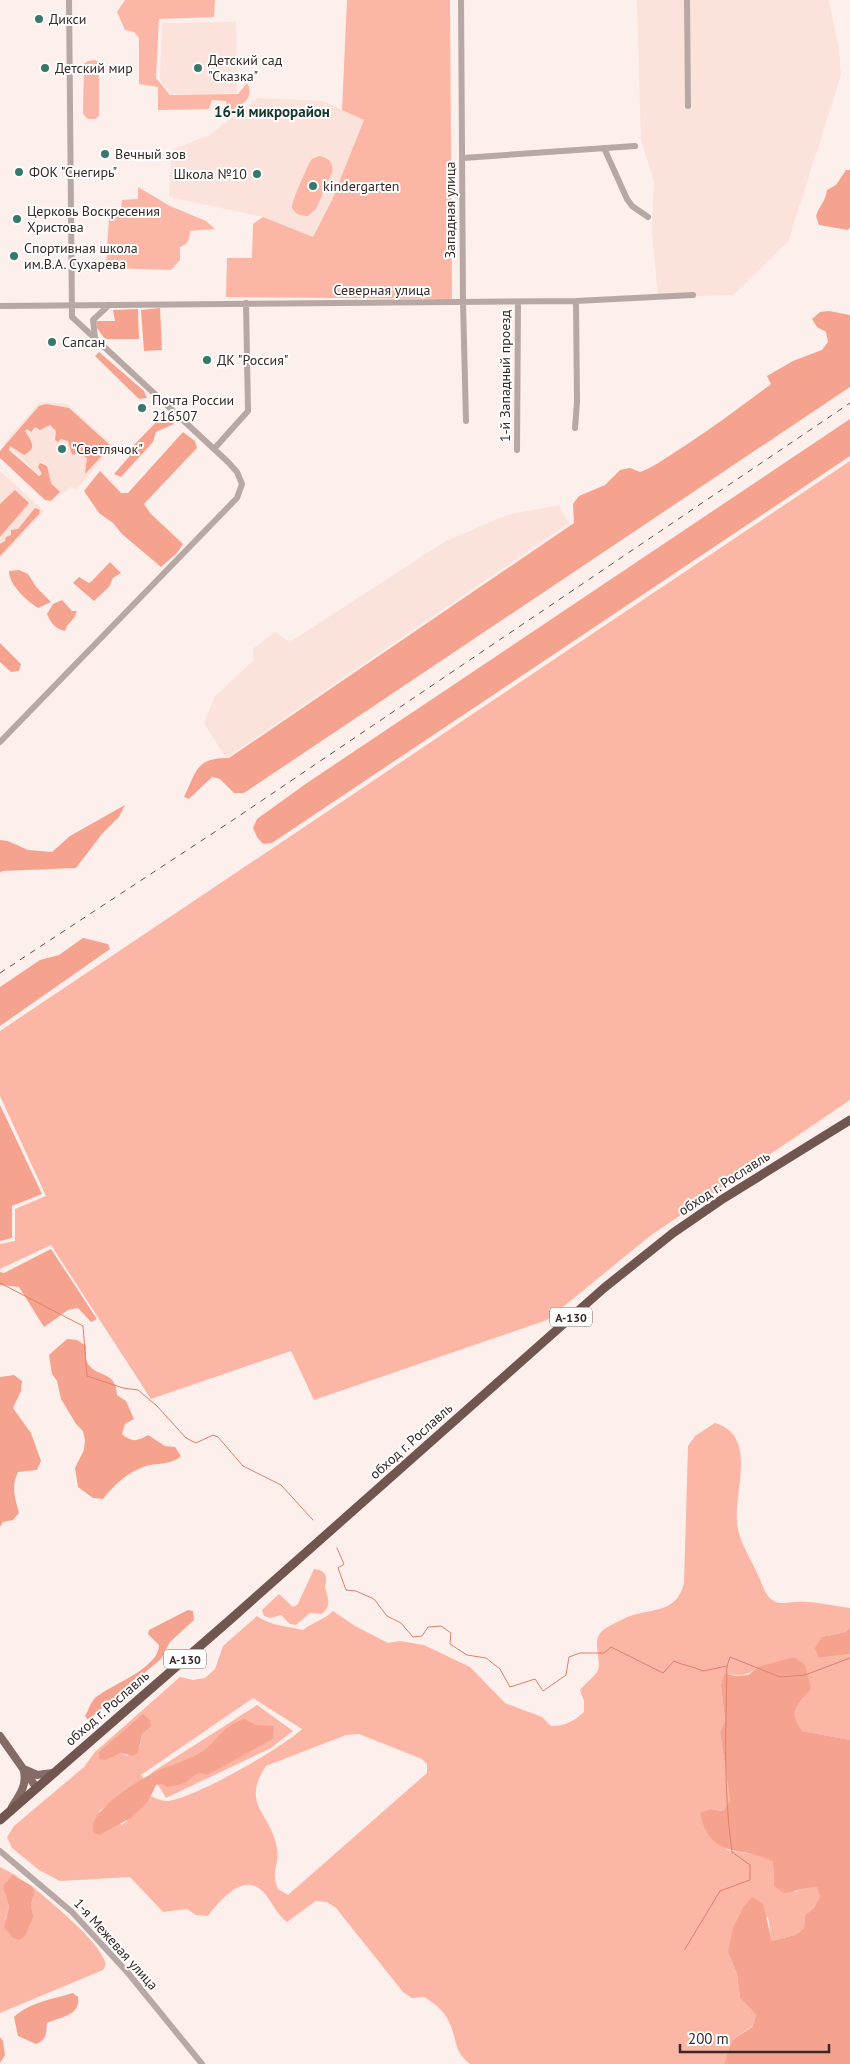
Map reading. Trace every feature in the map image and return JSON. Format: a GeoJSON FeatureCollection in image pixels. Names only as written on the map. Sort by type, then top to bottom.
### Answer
{"type":"FeatureCollection","features":[{"type":"Feature","properties":{"kind":"highway","name":"обход г. Рославль"},"geometry":{"type":"LineString","coordinates":[[10,1810],[238,1613],[604,1288],[666,1239],[721,1200],[850,1120]]}},
{"type":"Feature","properties":{"kind":"highway","name":"А-130"},"geometry":{"type":"LineString","coordinates":[[0,1820],[10,1810]]}},
{"type":"Feature","properties":{"kind":"main road"},"geometry":{"type":"LineString","coordinates":[[0,1736],[36,1787]]}},
{"type":"Feature","properties":{"kind":"main road"},"geometry":{"type":"LineString","coordinates":[[22,1768],[37,1775],[53,1772]]}},
{"type":"Feature","properties":{"kind":"main road"},"geometry":{"type":"LineString","coordinates":[[10,1810],[25,1783],[22,1768]]}},
{"type":"Feature","properties":{"kind":"street"},"geometry":{"type":"LineString","coordinates":[[0,742],[237,498],[242,489],[242,479],[228,462],[72,317],[69,0]]}},
{"type":"Feature","properties":{"kind":"street","name":"Западная улица"},"geometry":{"type":"LineString","coordinates":[[461,0],[463,302],[466,421]]}},
{"type":"Feature","properties":{"kind":"street"},"geometry":{"type":"LineString","coordinates":[[687,0],[688,106]]}},
{"type":"Feature","properties":{"kind":"street"},"geometry":{"type":"LineString","coordinates":[[463,158],[635,146]]}},
{"type":"Feature","properties":{"kind":"street"},"geometry":{"type":"LineString","coordinates":[[604,148],[627,199],[632,206],[648,217]]}},
{"type":"Feature","properties":{"kind":"street","name":"Северная улица"},"geometry":{"type":"LineString","coordinates":[[0,306],[576,302],[693,295]]}},
{"type":"Feature","properties":{"kind":"street","name":"1-й Западный проезд"},"geometry":{"type":"LineString","coordinates":[[517,450],[518,302]]}},
{"type":"Feature","properties":{"kind":"street"},"geometry":{"type":"LineString","coordinates":[[575,428],[576,302]]}},
{"type":"Feature","properties":{"kind":"street"},"geometry":{"type":"LineString","coordinates":[[214,450],[248,411],[246,303]]}},
{"type":"Feature","properties":{"kind":"street"},"geometry":{"type":"LineString","coordinates":[[95,338],[93,320],[109,305]]}},
{"type":"Feature","properties":{"kind":"street","name":"1-я Межевая улица"},"geometry":{"type":"LineString","coordinates":[[0,1851],[72,1912],[128,1973],[202,2064]]}},
{"type":"Feature","properties":{"kind":"shaded area"},"geometry":{"type":"Polygon","coordinates":[[[125,0],[215,0],[214,17],[159,19],[156,78],[170,95],[238,94],[247,83],[250,93],[248,98],[228,112],[226,101],[212,100],[209,109],[158,110],[158,87],[139,84],[139,38],[134,32],[125,30],[117,12],[125,0]]]}},
{"type":"Feature","properties":{"kind":"shaded area"},"geometry":{"type":"Polygon","coordinates":[[[347,0],[450,0],[452,299],[226,297],[227,258],[252,258],[253,224],[263,217],[313,237],[332,200],[364,120],[342,110],[347,0]]]}},
{"type":"Feature","properties":{"kind":"shaded area"},"geometry":{"type":"Polygon","coordinates":[[[637,0],[829,0],[839,49],[841,75],[788,242],[733,295],[658,297],[652,232],[654,181],[641,140],[637,0]]]}},
{"type":"Feature","properties":{"kind":"shaded area","name":"Детский сад \"Сказка\""},"geometry":{"type":"Polygon","coordinates":[[[236,22],[237,93],[172,94],[160,80],[162,23],[236,22]]]}},
{"type":"Feature","properties":{"kind":"shaded area"},"geometry":{"type":"Polygon","coordinates":[[[95,60],[98,62],[99,67],[99,116],[95,119],[88,119],[83,114],[84,64],[95,60]]]}},
{"type":"Feature","properties":{"kind":"shaded area","name":"Школа №10"},"geometry":{"type":"Polygon","coordinates":[[[258,98],[323,101],[365,120],[332,200],[313,237],[263,217],[169,197],[172,150],[209,135],[258,98]]]}},
{"type":"Feature","properties":{"kind":"shaded area","name":"kindergarten"},"geometry":{"type":"Polygon","coordinates":[[[319,156],[326,158],[330,162],[332,173],[316,209],[308,216],[301,215],[293,209],[293,203],[310,162],[319,156]]]}},
{"type":"Feature","properties":{"kind":"shaded area"},"geometry":{"type":"Polygon","coordinates":[[[846,170],[850,170],[850,227],[848,230],[819,225],[816,216],[827,190],[836,185],[846,170]]]}},
{"type":"Feature","properties":{"kind":"shaded area"},"geometry":{"type":"Polygon","coordinates":[[[138,187],[170,206],[206,221],[215,229],[190,231],[188,241],[180,247],[180,260],[171,270],[108,268],[106,265],[109,217],[120,216],[122,200],[138,199],[138,187]]]}},
{"type":"Feature","properties":{"kind":"shaded area"},"geometry":{"type":"Polygon","coordinates":[[[160,308],[162,350],[144,351],[141,310],[160,308]]]}},
{"type":"Feature","properties":{"kind":"shaded area"},"geometry":{"type":"Polygon","coordinates":[[[138,309],[139,339],[105,339],[97,328],[96,321],[115,321],[113,310],[138,309]]]}},
{"type":"Feature","properties":{"kind":"shaded area"},"geometry":{"type":"Polygon","coordinates":[[[829,311],[850,315],[850,387],[244,793],[234,793],[220,779],[212,777],[189,799],[184,797],[195,773],[204,763],[210,760],[229,758],[574,523],[573,504],[579,496],[605,485],[620,470],[630,468],[640,472],[655,465],[715,426],[771,384],[767,376],[793,361],[822,350],[828,342],[826,332],[817,327],[812,319],[820,312],[829,311]]]}},
{"type":"Feature","properties":{"kind":"shaded area"},"geometry":{"type":"Polygon","coordinates":[[[99,352],[144,391],[147,398],[139,399],[95,356],[99,352]]]}},
{"type":"Feature","properties":{"kind":"shaded area","name":"\"Светлячок\""},"geometry":{"type":"Polygon","coordinates":[[[40,402],[67,404],[115,447],[111,452],[109,451],[76,490],[71,487],[61,495],[4,443],[40,402]]]}},
{"type":"Feature","properties":{"kind":"shaded area"},"geometry":{"type":"Polygon","coordinates":[[[46,404],[69,408],[111,446],[85,474],[87,458],[78,453],[72,455],[68,441],[61,439],[58,442],[55,440],[56,431],[50,425],[40,430],[35,427],[31,432],[27,429],[25,431],[32,444],[31,450],[24,455],[10,446],[9,450],[39,476],[42,474],[38,467],[40,463],[47,466],[51,483],[60,492],[51,501],[45,500],[0,458],[0,451],[39,406],[46,404]]]}},
{"type":"Feature","properties":{"kind":"shaded area"},"geometry":{"type":"Polygon","coordinates":[[[165,413],[174,424],[156,432],[153,442],[121,477],[114,474],[129,457],[133,446],[165,413]]]}},
{"type":"Feature","properties":{"kind":"shaded area"},"geometry":{"type":"Polygon","coordinates":[[[850,419],[850,456],[272,843],[263,844],[257,837],[253,828],[257,819],[307,783],[850,419]]]}},
{"type":"Feature","properties":{"kind":"shaded area"},"geometry":{"type":"Polygon","coordinates":[[[183,432],[195,441],[197,448],[144,504],[151,514],[183,544],[177,553],[161,567],[122,534],[113,523],[99,513],[84,491],[100,471],[121,493],[128,493],[183,432]]]}},
{"type":"Feature","properties":{"kind":"shaded area"},"geometry":{"type":"Polygon","coordinates":[[[850,461],[850,1100],[650,1236],[547,1320],[314,1400],[291,1351],[151,1399],[51,1245],[0,1269],[0,1244],[15,1241],[15,1209],[46,1196],[0,1096],[0,1031],[850,461]]]}},
{"type":"Feature","properties":{"kind":"shaded area"},"geometry":{"type":"Polygon","coordinates":[[[0,471],[44,511],[0,559],[0,471]]]}},
{"type":"Feature","properties":{"kind":"shaded area"},"geometry":{"type":"Polygon","coordinates":[[[15,490],[29,503],[0,537],[0,504],[15,490]]]}},
{"type":"Feature","properties":{"kind":"shaded area"},"geometry":{"type":"Polygon","coordinates":[[[559,505],[569,523],[226,758],[204,723],[215,696],[254,660],[253,649],[275,632],[290,642],[446,541],[507,515],[559,505]]]}},
{"type":"Feature","properties":{"kind":"shaded area"},"geometry":{"type":"Polygon","coordinates":[[[35,508],[40,510],[39,514],[0,556],[0,544],[5,541],[6,537],[11,535],[11,530],[18,529],[35,508]]]}},
{"type":"Feature","properties":{"kind":"shaded area"},"geometry":{"type":"Polygon","coordinates":[[[110,562],[121,573],[113,578],[109,587],[94,601],[73,583],[79,577],[89,583],[110,562]]]}},
{"type":"Feature","properties":{"kind":"shaded area"},"geometry":{"type":"Polygon","coordinates":[[[19,570],[28,574],[37,588],[51,602],[38,608],[24,597],[12,582],[9,571],[19,570]]]}},
{"type":"Feature","properties":{"kind":"shaded area"},"geometry":{"type":"Polygon","coordinates":[[[62,600],[72,611],[77,611],[65,631],[54,625],[47,614],[53,604],[62,600]]]}},
{"type":"Feature","properties":{"kind":"shaded area"},"geometry":{"type":"Polygon","coordinates":[[[0,643],[21,664],[19,671],[11,672],[0,662],[0,643]]]}},
{"type":"Feature","properties":{"kind":"shaded area"},"geometry":{"type":"Polygon","coordinates":[[[125,805],[119,817],[102,834],[76,868],[2,871],[0,873],[0,840],[8,841],[28,850],[52,852],[70,836],[125,805]]]}},
{"type":"Feature","properties":{"kind":"shaded area"},"geometry":{"type":"Polygon","coordinates":[[[83,938],[108,944],[110,949],[0,1026],[0,987],[40,960],[59,955],[83,938]]]}},
{"type":"Feature","properties":{"kind":"shaded area"},"geometry":{"type":"Polygon","coordinates":[[[0,1105],[42,1194],[12,1206],[12,1238],[0,1241],[0,1105]]]}},
{"type":"Feature","properties":{"kind":"shaded area"},"geometry":{"type":"Polygon","coordinates":[[[51,1249],[97,1319],[91,1322],[78,1308],[68,1310],[44,1327],[19,1287],[0,1285],[0,1272],[4,1273],[51,1249]]]}},
{"type":"Feature","properties":{"kind":"shaded area"},"geometry":{"type":"Polygon","coordinates":[[[67,1339],[77,1340],[86,1346],[87,1362],[95,1371],[113,1381],[117,1395],[126,1401],[134,1419],[125,1424],[122,1434],[128,1439],[134,1440],[148,1435],[165,1446],[175,1447],[181,1456],[168,1463],[143,1467],[131,1473],[116,1484],[103,1499],[93,1498],[78,1487],[75,1468],[84,1450],[85,1440],[83,1431],[76,1424],[61,1399],[57,1381],[52,1374],[49,1355],[67,1339]]]}},
{"type":"Feature","properties":{"kind":"shaded area"},"geometry":{"type":"Polygon","coordinates":[[[14,1375],[22,1381],[21,1391],[13,1408],[31,1433],[41,1461],[37,1470],[18,1472],[14,1487],[19,1513],[13,1520],[3,1522],[0,1527],[0,1377],[14,1375]]]}},
{"type":"Feature","properties":{"kind":"shaded area"},"geometry":{"type":"Polygon","coordinates":[[[715,1423],[728,1430],[736,1439],[741,1465],[737,1509],[738,1529],[745,1549],[768,1596],[779,1603],[810,1602],[850,1608],[850,1628],[845,1632],[822,1637],[819,1658],[850,1654],[850,1740],[801,1731],[794,1720],[795,1707],[804,1698],[758,1667],[742,1675],[724,1673],[721,1685],[725,1721],[720,1732],[730,1800],[723,1811],[711,1809],[727,1850],[763,1856],[773,1862],[774,1886],[796,1892],[806,1886],[818,1887],[820,1898],[814,1908],[805,1915],[804,1928],[795,1935],[772,1941],[768,1917],[728,1952],[737,1974],[740,1998],[756,2015],[752,2026],[732,2040],[724,2064],[470,2064],[460,2054],[452,2028],[442,2010],[424,1997],[412,1998],[403,1992],[336,1908],[327,1902],[316,1901],[287,1922],[278,1913],[266,1895],[258,1888],[250,1885],[234,1889],[208,1916],[196,1915],[187,1909],[163,1912],[130,1877],[60,1881],[39,1870],[12,1848],[7,1837],[14,1826],[84,1767],[95,1752],[180,1677],[193,1680],[205,1678],[215,1669],[223,1646],[257,1616],[273,1624],[303,1630],[333,1611],[355,1626],[388,1643],[400,1641],[424,1645],[470,1667],[505,1703],[542,1717],[551,1726],[572,1721],[584,1712],[584,1701],[580,1690],[598,1670],[597,1642],[601,1632],[629,1616],[660,1609],[672,1603],[681,1592],[684,1583],[688,1446],[695,1436],[715,1423]],[[253,1698],[141,1775],[144,1779],[99,1811],[122,1825],[148,1802],[151,1796],[166,1801],[178,1799],[195,1792],[257,1760],[302,1729],[253,1698]],[[151,1726],[116,1755],[122,1753],[127,1756],[140,1747],[142,1735],[151,1726]],[[359,1734],[346,1735],[266,1766],[259,1780],[256,1800],[274,1836],[278,1854],[275,1872],[276,1883],[278,1889],[288,1895],[427,1773],[427,1764],[422,1759],[359,1734]]]}},
{"type":"Feature","properties":{"kind":"shaded area"},"geometry":{"type":"Polygon","coordinates":[[[314,1569],[323,1572],[326,1576],[325,1586],[328,1604],[322,1614],[310,1613],[296,1625],[290,1624],[281,1615],[270,1618],[264,1616],[262,1610],[279,1594],[293,1607],[298,1604],[314,1569]]]}},
{"type":"Feature","properties":{"kind":"shaded area"},"geometry":{"type":"Polygon","coordinates":[[[188,1610],[193,1611],[194,1620],[170,1642],[161,1659],[88,1720],[85,1716],[94,1699],[142,1669],[157,1654],[159,1645],[148,1634],[149,1630],[188,1610]]]}},
{"type":"Feature","properties":{"kind":"shaded area"},"geometry":{"type":"Polygon","coordinates":[[[850,1628],[850,1654],[819,1658],[815,1648],[822,1637],[845,1632],[850,1628]]]}},
{"type":"Feature","properties":{"kind":"shaded area"},"geometry":{"type":"Polygon","coordinates":[[[794,1657],[805,1665],[811,1688],[796,1708],[795,1718],[797,1724],[802,1731],[850,1740],[850,2064],[724,2064],[732,2040],[752,2027],[756,2015],[740,1998],[737,1974],[728,1952],[733,1928],[744,1906],[752,1897],[763,1904],[772,1941],[795,1935],[804,1928],[805,1915],[814,1908],[820,1897],[817,1887],[808,1887],[784,1893],[774,1886],[773,1862],[720,1845],[712,1839],[705,1828],[700,1813],[711,1809],[723,1811],[730,1800],[720,1732],[725,1721],[721,1685],[724,1673],[736,1676],[748,1675],[758,1667],[794,1657]]]}},
{"type":"Feature","properties":{"kind":"shaded area"},"geometry":{"type":"Polygon","coordinates":[[[257,1705],[293,1731],[271,1748],[166,1798],[151,1773],[257,1705]]]}},
{"type":"Feature","properties":{"kind":"shaded area"},"geometry":{"type":"Polygon","coordinates":[[[143,1714],[150,1720],[151,1726],[142,1735],[138,1753],[133,1756],[121,1753],[105,1760],[99,1759],[99,1752],[143,1714]]]}},
{"type":"Feature","properties":{"kind":"shaded area"},"geometry":{"type":"Polygon","coordinates":[[[244,1719],[256,1725],[274,1726],[273,1739],[207,1775],[197,1774],[178,1785],[167,1787],[162,1784],[156,1785],[148,1802],[131,1818],[99,1835],[94,1833],[93,1825],[97,1817],[113,1799],[151,1774],[200,1753],[229,1726],[244,1719]]]}},
{"type":"Feature","properties":{"kind":"shaded area"},"geometry":{"type":"Polygon","coordinates":[[[0,1867],[19,1877],[12,1876],[5,1893],[9,1907],[5,1920],[32,1910],[31,1904],[35,1892],[32,1886],[84,1933],[94,1944],[106,1964],[103,1970],[0,2013],[0,1867]]]}},
{"type":"Feature","properties":{"kind":"shaded area"},"geometry":{"type":"Polygon","coordinates":[[[13,1875],[32,1886],[35,1892],[31,1904],[33,1917],[25,1936],[19,1940],[13,1938],[4,1927],[9,1907],[3,1886],[13,1875]]]}},
{"type":"Feature","properties":{"kind":"shaded area"},"geometry":{"type":"Polygon","coordinates":[[[73,1993],[78,1997],[76,2008],[68,2015],[47,2023],[45,2036],[42,2040],[36,2044],[18,2036],[14,2017],[20,2012],[42,2002],[73,1993]]]}},
{"type":"Feature","properties":{"kind":"shaded area"},"geometry":{"type":"Polygon","coordinates":[[[0,2037],[3,2041],[5,2055],[0,2063],[0,2037]]]}},
{"type":"Feature","properties":{"kind":"waterway"},"geometry":{"type":"LineString","coordinates":[[0,1283],[83,1326],[87,1376],[123,1388],[138,1390],[157,1406],[186,1438],[196,1443],[213,1435],[218,1437],[243,1466],[281,1485],[313,1520]]}},
{"type":"Feature","properties":{"kind":"waterway"},"geometry":{"type":"LineString","coordinates":[[337,1548],[344,1564],[338,1568],[346,1590],[356,1591],[374,1599],[387,1616],[401,1623],[413,1637],[422,1636],[428,1627],[441,1626],[451,1633],[450,1644],[467,1655],[486,1658],[500,1669],[510,1687],[535,1679],[543,1691],[566,1675],[569,1657],[580,1653],[604,1653],[611,1647],[663,1673],[674,1661],[703,1671],[727,1666],[730,1657],[780,1677],[805,1675],[850,1658]]}},
{"type":"Feature","properties":{"kind":"waterway"},"geometry":{"type":"LineString","coordinates":[[685,1949],[720,1891],[750,1880],[750,1865],[732,1852],[729,1828],[726,1759],[727,1666]]}},
{"type":"Feature","properties":{"kind":"railway"},"geometry":{"type":"LineString","coordinates":[[0,973],[236,818],[850,403]]}},
{"type":"Feature","properties":{"kind":"place","name":"Дикси"},"geometry":{"type":"Point","coordinates":[39,19]}},
{"type":"Feature","properties":{"kind":"place","name":"Детский мир"},"geometry":{"type":"Point","coordinates":[45,68]}},
{"type":"Feature","properties":{"kind":"place","name":"Детский сад \"Сказка\""},"geometry":{"type":"Point","coordinates":[198,68]}},
{"type":"Feature","properties":{"kind":"place","name":"Вечный зов"},"geometry":{"type":"Point","coordinates":[105,154]}},
{"type":"Feature","properties":{"kind":"place","name":"ФОК \"Снегирь\""},"geometry":{"type":"Point","coordinates":[19,172]}},
{"type":"Feature","properties":{"kind":"place","name":"Школа №10"},"geometry":{"type":"Point","coordinates":[257,174]}},
{"type":"Feature","properties":{"kind":"place","name":"kindergarten"},"geometry":{"type":"Point","coordinates":[313,186]}},
{"type":"Feature","properties":{"kind":"place","name":"Церковь Воскресения Христова"},"geometry":{"type":"Point","coordinates":[17,219]}},
{"type":"Feature","properties":{"kind":"place","name":"Спортивная школа им.В.А. Сухарева"},"geometry":{"type":"Point","coordinates":[14,256]}},
{"type":"Feature","properties":{"kind":"place","name":"Сапсан"},"geometry":{"type":"Point","coordinates":[52,342]}},
{"type":"Feature","properties":{"kind":"place","name":"ДК \"Россия\""},"geometry":{"type":"Point","coordinates":[207,360]}},
{"type":"Feature","properties":{"kind":"place","name":"Почта России 216507"},"geometry":{"type":"Point","coordinates":[142,408]}},
{"type":"Feature","properties":{"kind":"place","name":"\"Светлячок\""},"geometry":{"type":"Point","coordinates":[62,449]}},
{"type":"Feature","properties":{"kind":"district","name":"16-й микрорайон"},"geometry":{"type":"Point","coordinates":[272,111]}}]}
